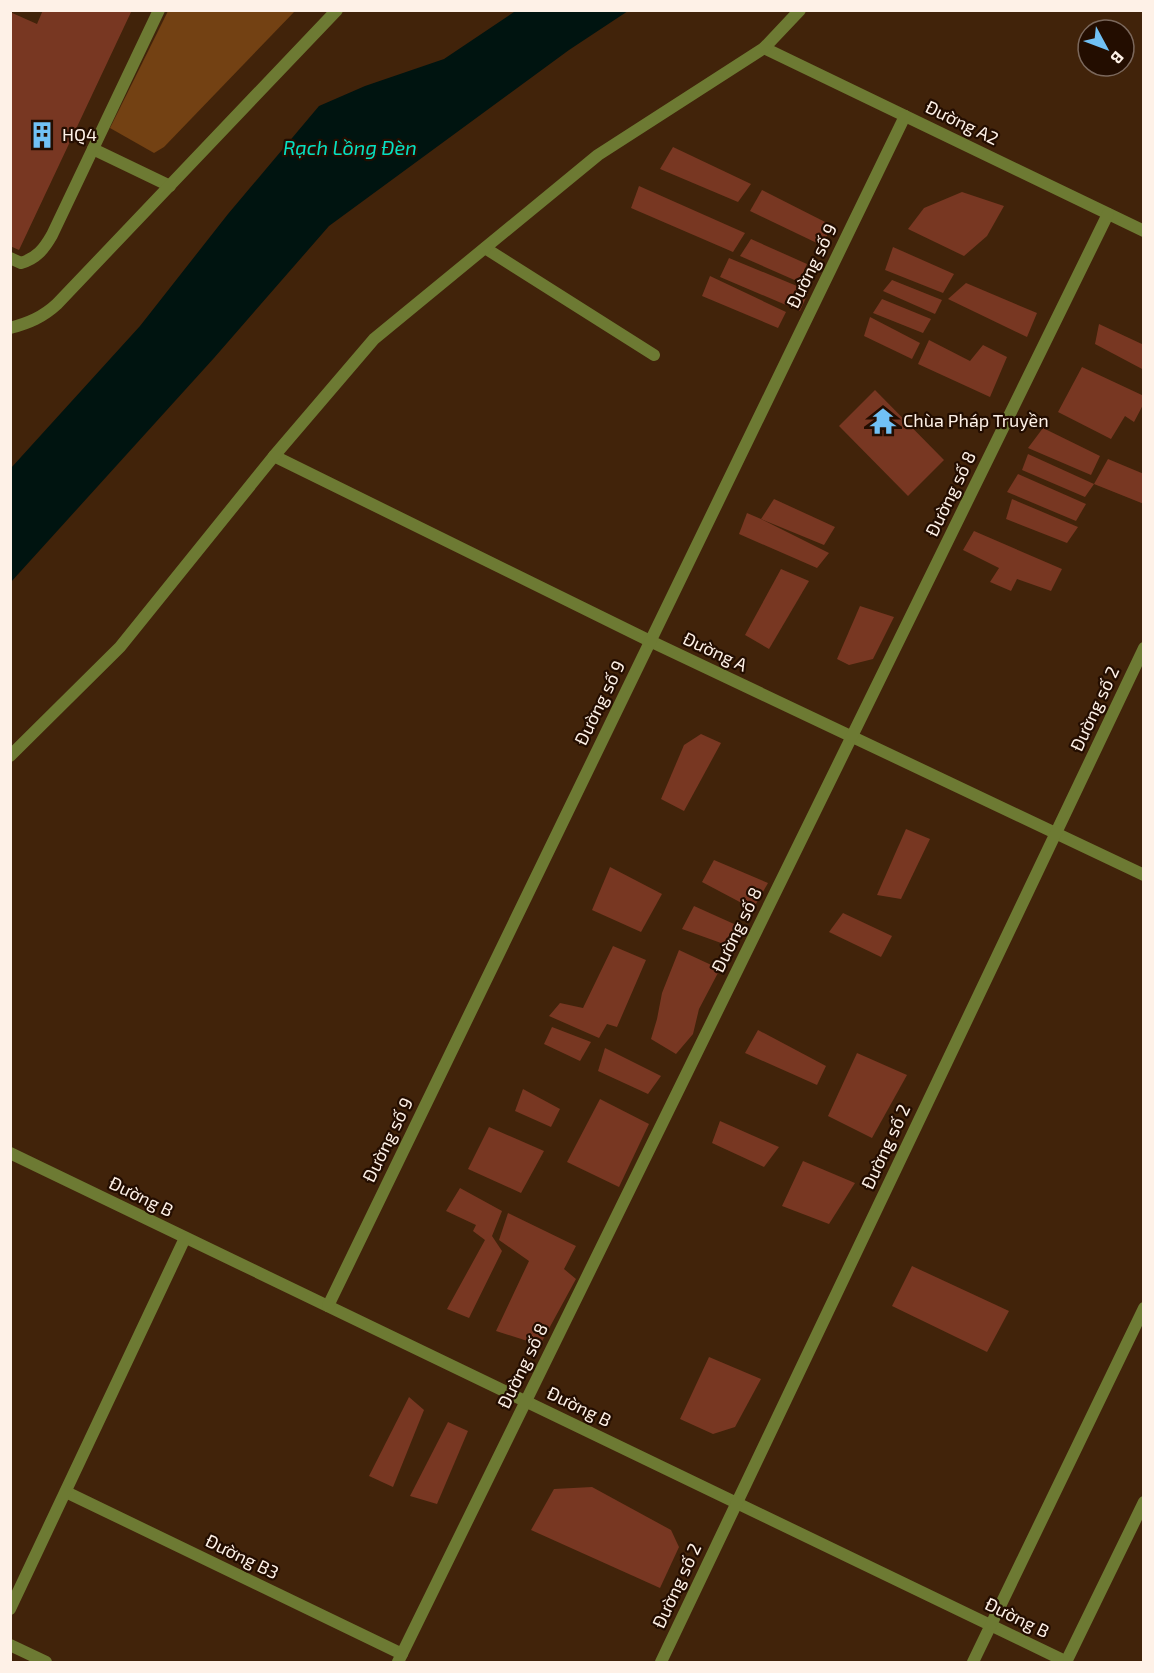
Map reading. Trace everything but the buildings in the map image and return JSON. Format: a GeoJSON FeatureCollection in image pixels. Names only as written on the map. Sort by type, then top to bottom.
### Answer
{"type":"FeatureCollection","features":[{"type":"Feature","properties":{"kind":"street"},"geometry":{"type":"LineString","coordinates":[[10,258],[21,263],[33,259],[44,249],[159,10]]}},
{"type":"Feature","properties":{"kind":"street"},"geometry":{"type":"LineString","coordinates":[[10,328],[46,314],[57,304],[337,10]]}},
{"type":"Feature","properties":{"kind":"street"},"geometry":{"type":"LineString","coordinates":[[10,756],[120,647],[274,456],[374,339],[598,155],[764,48],[800,10]]}},
{"type":"Feature","properties":{"kind":"street","name":"Đường A2"},"geometry":{"type":"LineString","coordinates":[[764,48],[1143,231]]}},
{"type":"Feature","properties":{"kind":"street","name":"Đường số 9"},"geometry":{"type":"LineString","coordinates":[[328,1306],[905,116]]}},
{"type":"Feature","properties":{"kind":"street"},"geometry":{"type":"LineString","coordinates":[[93,149],[170,186]]}},
{"type":"Feature","properties":{"kind":"street","name":"Đường số 8"},"geometry":{"type":"LineString","coordinates":[[400,1658],[1108,213]]}},
{"type":"Feature","properties":{"kind":"street"},"geometry":{"type":"LineString","coordinates":[[486,248],[654,355]]}},
{"type":"Feature","properties":{"kind":"street","name":"Đường A"},"geometry":{"type":"LineString","coordinates":[[274,456],[650,641],[1143,875]]}},
{"type":"Feature","properties":{"kind":"street","name":"Đường số 2"},"geometry":{"type":"LineString","coordinates":[[661,1662],[1143,648]]}},
{"type":"Feature","properties":{"kind":"street","name":"Đường B"},"geometry":{"type":"LineString","coordinates":[[10,1154],[1067,1662]]}},
{"type":"Feature","properties":{"kind":"street"},"geometry":{"type":"LineString","coordinates":[[10,1609],[185,1238]]}},
{"type":"Feature","properties":{"kind":"street"},"geometry":{"type":"LineString","coordinates":[[973,1662],[1143,1308]]}},
{"type":"Feature","properties":{"kind":"street","name":"Đường B3"},"geometry":{"type":"LineString","coordinates":[[66,1491],[400,1658]]}},
{"type":"Feature","properties":{"kind":"street"},"geometry":{"type":"LineString","coordinates":[[1067,1662],[1143,1502]]}},
{"type":"Feature","properties":{"kind":"street"},"geometry":{"type":"LineString","coordinates":[[10,1646],[46,1662]]}},
{"type":"Feature","properties":{"kind":"shaded area"},"geometry":{"type":"Polygon","coordinates":[[[168,11],[295,11],[164,147],[154,153],[110,128],[168,11]]]}},
{"type":"Feature","properties":{"kind":"water","name":"Rạch Lồng Đèn"},"geometry":{"type":"Polygon","coordinates":[[[517,10],[628,11],[569,50],[329,226],[214,358],[11,582],[11,468],[140,326],[228,214],[319,106],[365,86],[444,59],[517,10]]]}},
{"type":"Feature","properties":{"kind":"place","name":"HQ4"},"geometry":{"type":"Point","coordinates":[42,135]}},
{"type":"Feature","properties":{"kind":"place","name":"Chùa Pháp Truyền"},"geometry":{"type":"Point","coordinates":[883,421]}}]}
